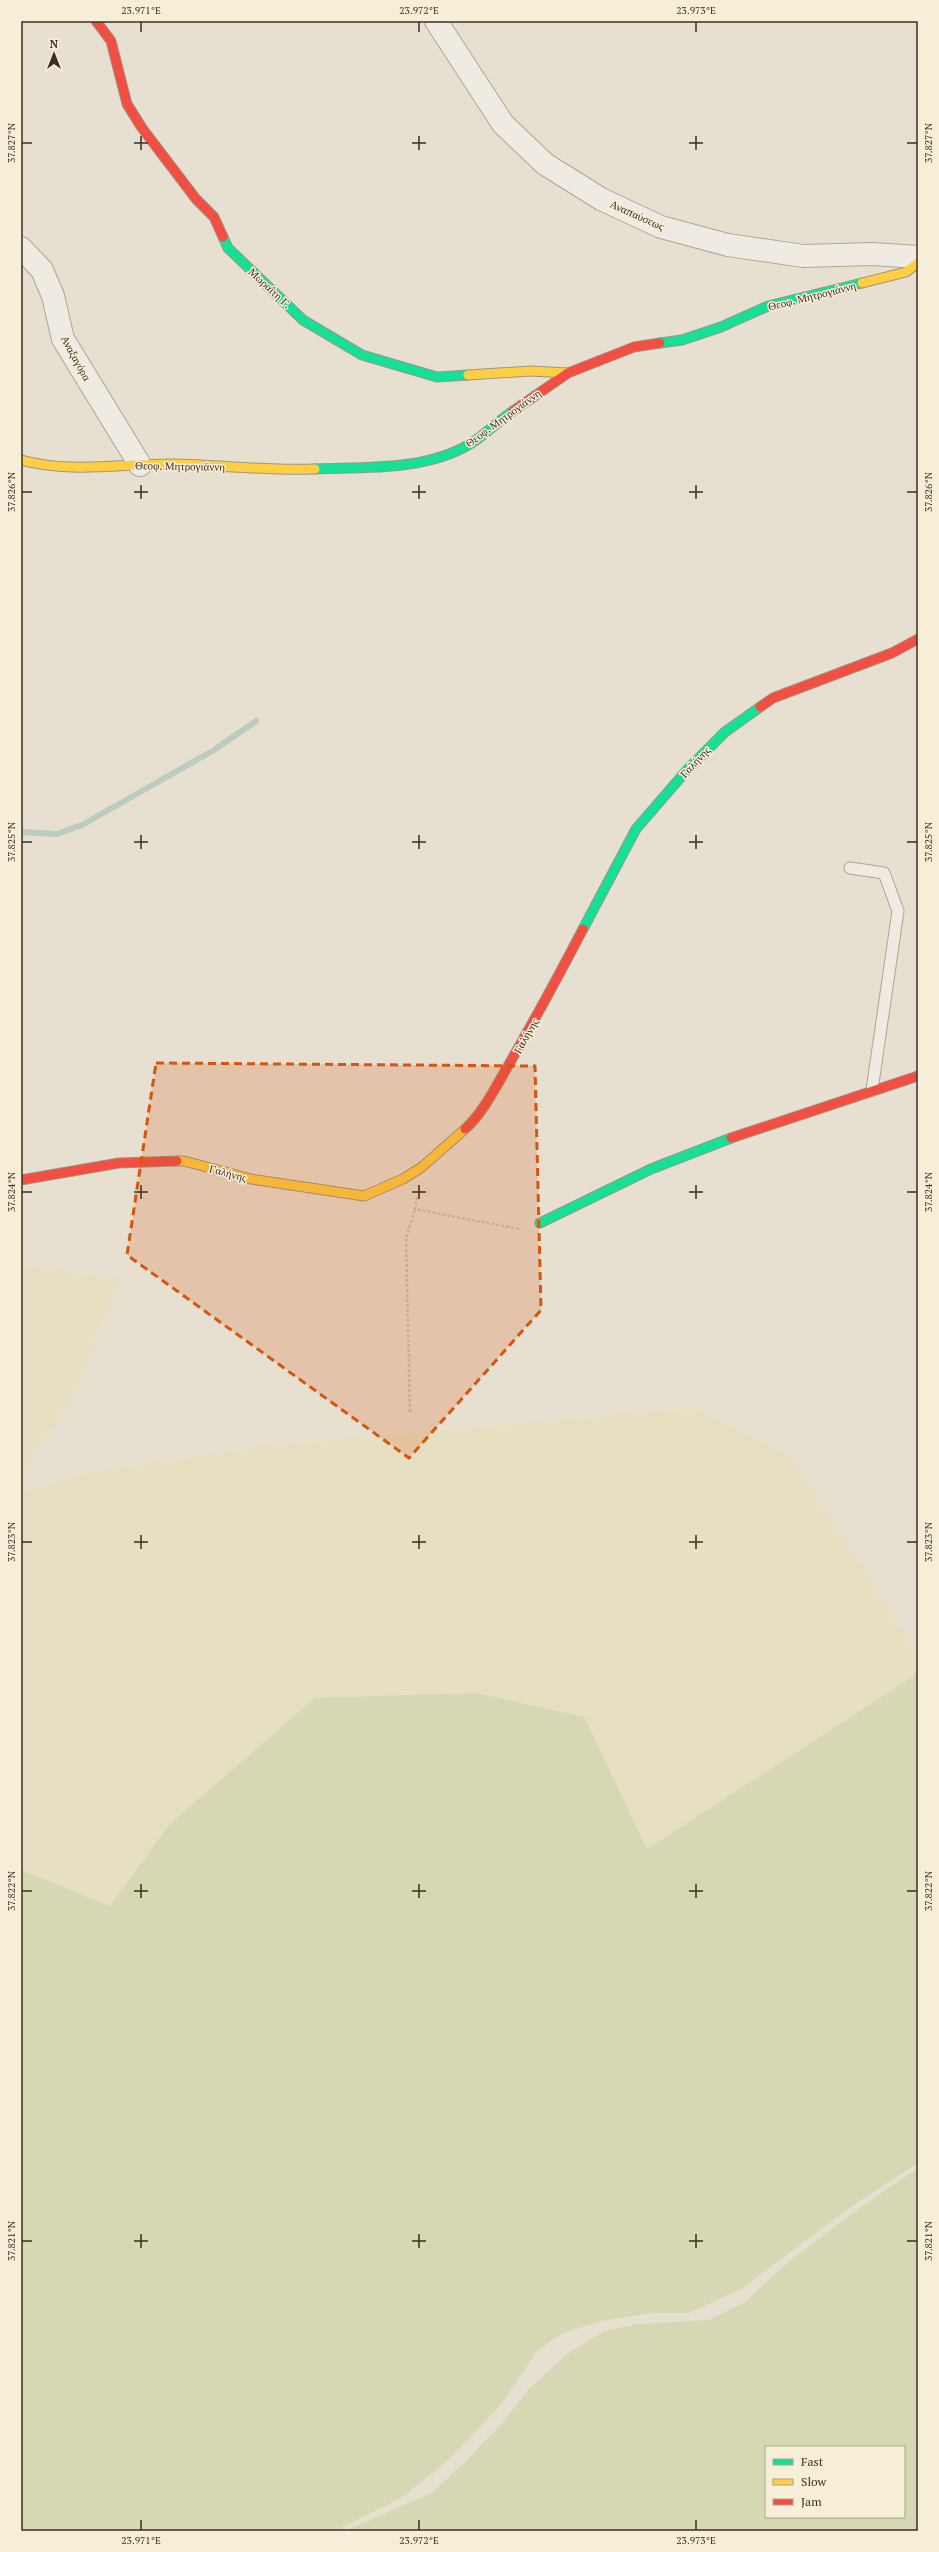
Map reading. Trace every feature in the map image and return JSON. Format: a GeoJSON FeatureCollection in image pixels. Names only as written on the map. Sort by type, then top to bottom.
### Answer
{"type":"FeatureCollection","features":[{"type":"Feature","properties":{"kind":"street","name":"Μωραΐτη Γ."},"geometry":{"type":"LineString","coordinates":[[96,21],[111,41],[127,104],[142,128],[196,199],[214,217],[228,248],[304,320],[362,355],[438,377],[531,372],[568,372]]}},
{"type":"Feature","properties":{"kind":"street","name":"Αναπαύσεως"},"geometry":{"type":"LineString","coordinates":[[436,21],[503,124],[545,164],[601,199],[661,227],[728,244],[803,256],[872,254],[918,257]]}},
{"type":"Feature","properties":{"kind":"street","name":"Αναξαγόρα"},"geometry":{"type":"LineString","coordinates":[[21,248],[42,270],[53,296],[63,339],[140,465]]}},
{"type":"Feature","properties":{"kind":"street","name":"Θεοφ. Μητρογιάννη"},"geometry":{"type":"LineString","coordinates":[[21,460],[46,467],[195,465],[277,471],[387,466],[441,457],[470,444],[502,418],[568,372],[634,347],[682,340],[721,327],[768,306],[906,272],[918,263]]}},
{"type":"Feature","properties":{"kind":"street","name":"Γαλήνης"},"geometry":{"type":"LineString","coordinates":[[21,1180],[119,1163],[184,1161],[251,1179],[320,1191],[364,1196],[403,1179],[422,1167],[472,1123],[492,1093],[537,1016],[636,829],[687,770],[724,732],[773,698],[892,653],[918,639]]}},
{"type":"Feature","properties":{"kind":"street"},"geometry":{"type":"LineString","coordinates":[[540,1223],[673,1160],[724,1140],[918,1076]]}},
{"type":"Feature","properties":{"kind":"lane"},"geometry":{"type":"LineString","coordinates":[[850,868],[884,873],[898,911],[872,1090]]}},
{"type":"Feature","properties":{"kind":"path"},"geometry":{"type":"LineString","coordinates":[[410,1412],[406,1238],[415,1209],[422,1167]]}},
{"type":"Feature","properties":{"kind":"path"},"geometry":{"type":"LineString","coordinates":[[415,1209],[525,1230],[540,1223]]}},
{"type":"Feature","properties":{"kind":"highlighted area"},"geometry":{"type":"Polygon","coordinates":[[[156,1063],[535,1066],[541,1310],[409,1458],[127,1255],[156,1063]]]}},
{"type":"Feature","properties":{"kind":"shaded area"},"geometry":{"type":"Polygon","coordinates":[[[21,1265],[121,1279],[68,1407],[21,1473],[21,1265]]]}},
{"type":"Feature","properties":{"kind":"shaded area"},"geometry":{"type":"Polygon","coordinates":[[[694,1408],[791,1456],[918,1654],[915,1675],[647,1849],[584,1717],[315,1698],[170,1824],[110,1906],[21,1870],[21,1493],[72,1475],[262,1446],[694,1408]]]}},
{"type":"Feature","properties":{"kind":"green space"},"geometry":{"type":"Polygon","coordinates":[[[918,1660],[918,2163],[855,2204],[741,2289],[689,2313],[651,2313],[601,2321],[563,2333],[537,2351],[500,2406],[445,2463],[404,2496],[335,2531],[21,2531],[21,1870],[110,1906],[170,1824],[315,1698],[477,1693],[584,1717],[647,1849],[914,1676],[918,1660]]]}},
{"type":"Feature","properties":{"kind":"green space"},"geometry":{"type":"Polygon","coordinates":[[[918,2168],[918,2531],[345,2531],[432,2493],[467,2460],[505,2420],[527,2391],[566,2355],[604,2331],[638,2324],[709,2320],[745,2302],[788,2262],[857,2210],[918,2168]]]}},
{"type":"Feature","properties":{"kind":"waterway"},"geometry":{"type":"LineString","coordinates":[[21,832],[57,834],[82,825],[214,750],[256,721]]}},
{"type":"Feature","properties":{"kind":"traffic: fast"},"geometry":{"type":"LineString","coordinates":[[223,237],[228,248],[303,320],[362,355],[437,377],[468,375]]}},
{"type":"Feature","properties":{"kind":"traffic: fast"},"geometry":{"type":"LineString","coordinates":[[660,343],[682,340],[721,327],[768,306],[862,283]]}},
{"type":"Feature","properties":{"kind":"traffic: fast"},"geometry":{"type":"LineString","coordinates":[[315,469],[394,466],[434,459],[452,453],[470,444],[513,411]]}},
{"type":"Feature","properties":{"kind":"traffic: fast"},"geometry":{"type":"LineString","coordinates":[[583,929],[636,829],[687,770],[725,732],[760,707]]}},
{"type":"Feature","properties":{"kind":"traffic: fast"},"geometry":{"type":"LineString","coordinates":[[540,1223],[651,1169],[731,1138]]}},
{"type":"Feature","properties":{"kind":"traffic: slow"},"geometry":{"type":"LineString","coordinates":[[862,283],[906,272],[918,263]]}},
{"type":"Feature","properties":{"kind":"traffic: slow"},"geometry":{"type":"LineString","coordinates":[[468,375],[531,371],[568,373]]}},
{"type":"Feature","properties":{"kind":"traffic: slow"},"geometry":{"type":"LineString","coordinates":[[21,460],[40,464],[78,467],[175,464],[280,469],[315,469]]}},
{"type":"Feature","properties":{"kind":"traffic: slow"},"geometry":{"type":"LineString","coordinates":[[177,1161],[184,1161],[251,1179],[364,1196],[403,1179],[422,1167],[465,1129]]}},
{"type":"Feature","properties":{"kind":"traffic: jam"},"geometry":{"type":"LineString","coordinates":[[96,21],[111,41],[127,104],[142,128],[196,199],[214,217],[223,237]]}},
{"type":"Feature","properties":{"kind":"traffic: jam"},"geometry":{"type":"LineString","coordinates":[[513,411],[568,373],[634,347],[660,343]]}},
{"type":"Feature","properties":{"kind":"traffic: jam"},"geometry":{"type":"LineString","coordinates":[[760,707],[773,698],[892,653],[918,639]]}},
{"type":"Feature","properties":{"kind":"traffic: jam"},"geometry":{"type":"LineString","coordinates":[[465,1129],[483,1108],[537,1015],[583,929]]}},
{"type":"Feature","properties":{"kind":"traffic: jam"},"geometry":{"type":"LineString","coordinates":[[731,1138],[918,1076]]}},
{"type":"Feature","properties":{"kind":"traffic: jam"},"geometry":{"type":"LineString","coordinates":[[21,1180],[119,1163],[177,1161]]}}]}
